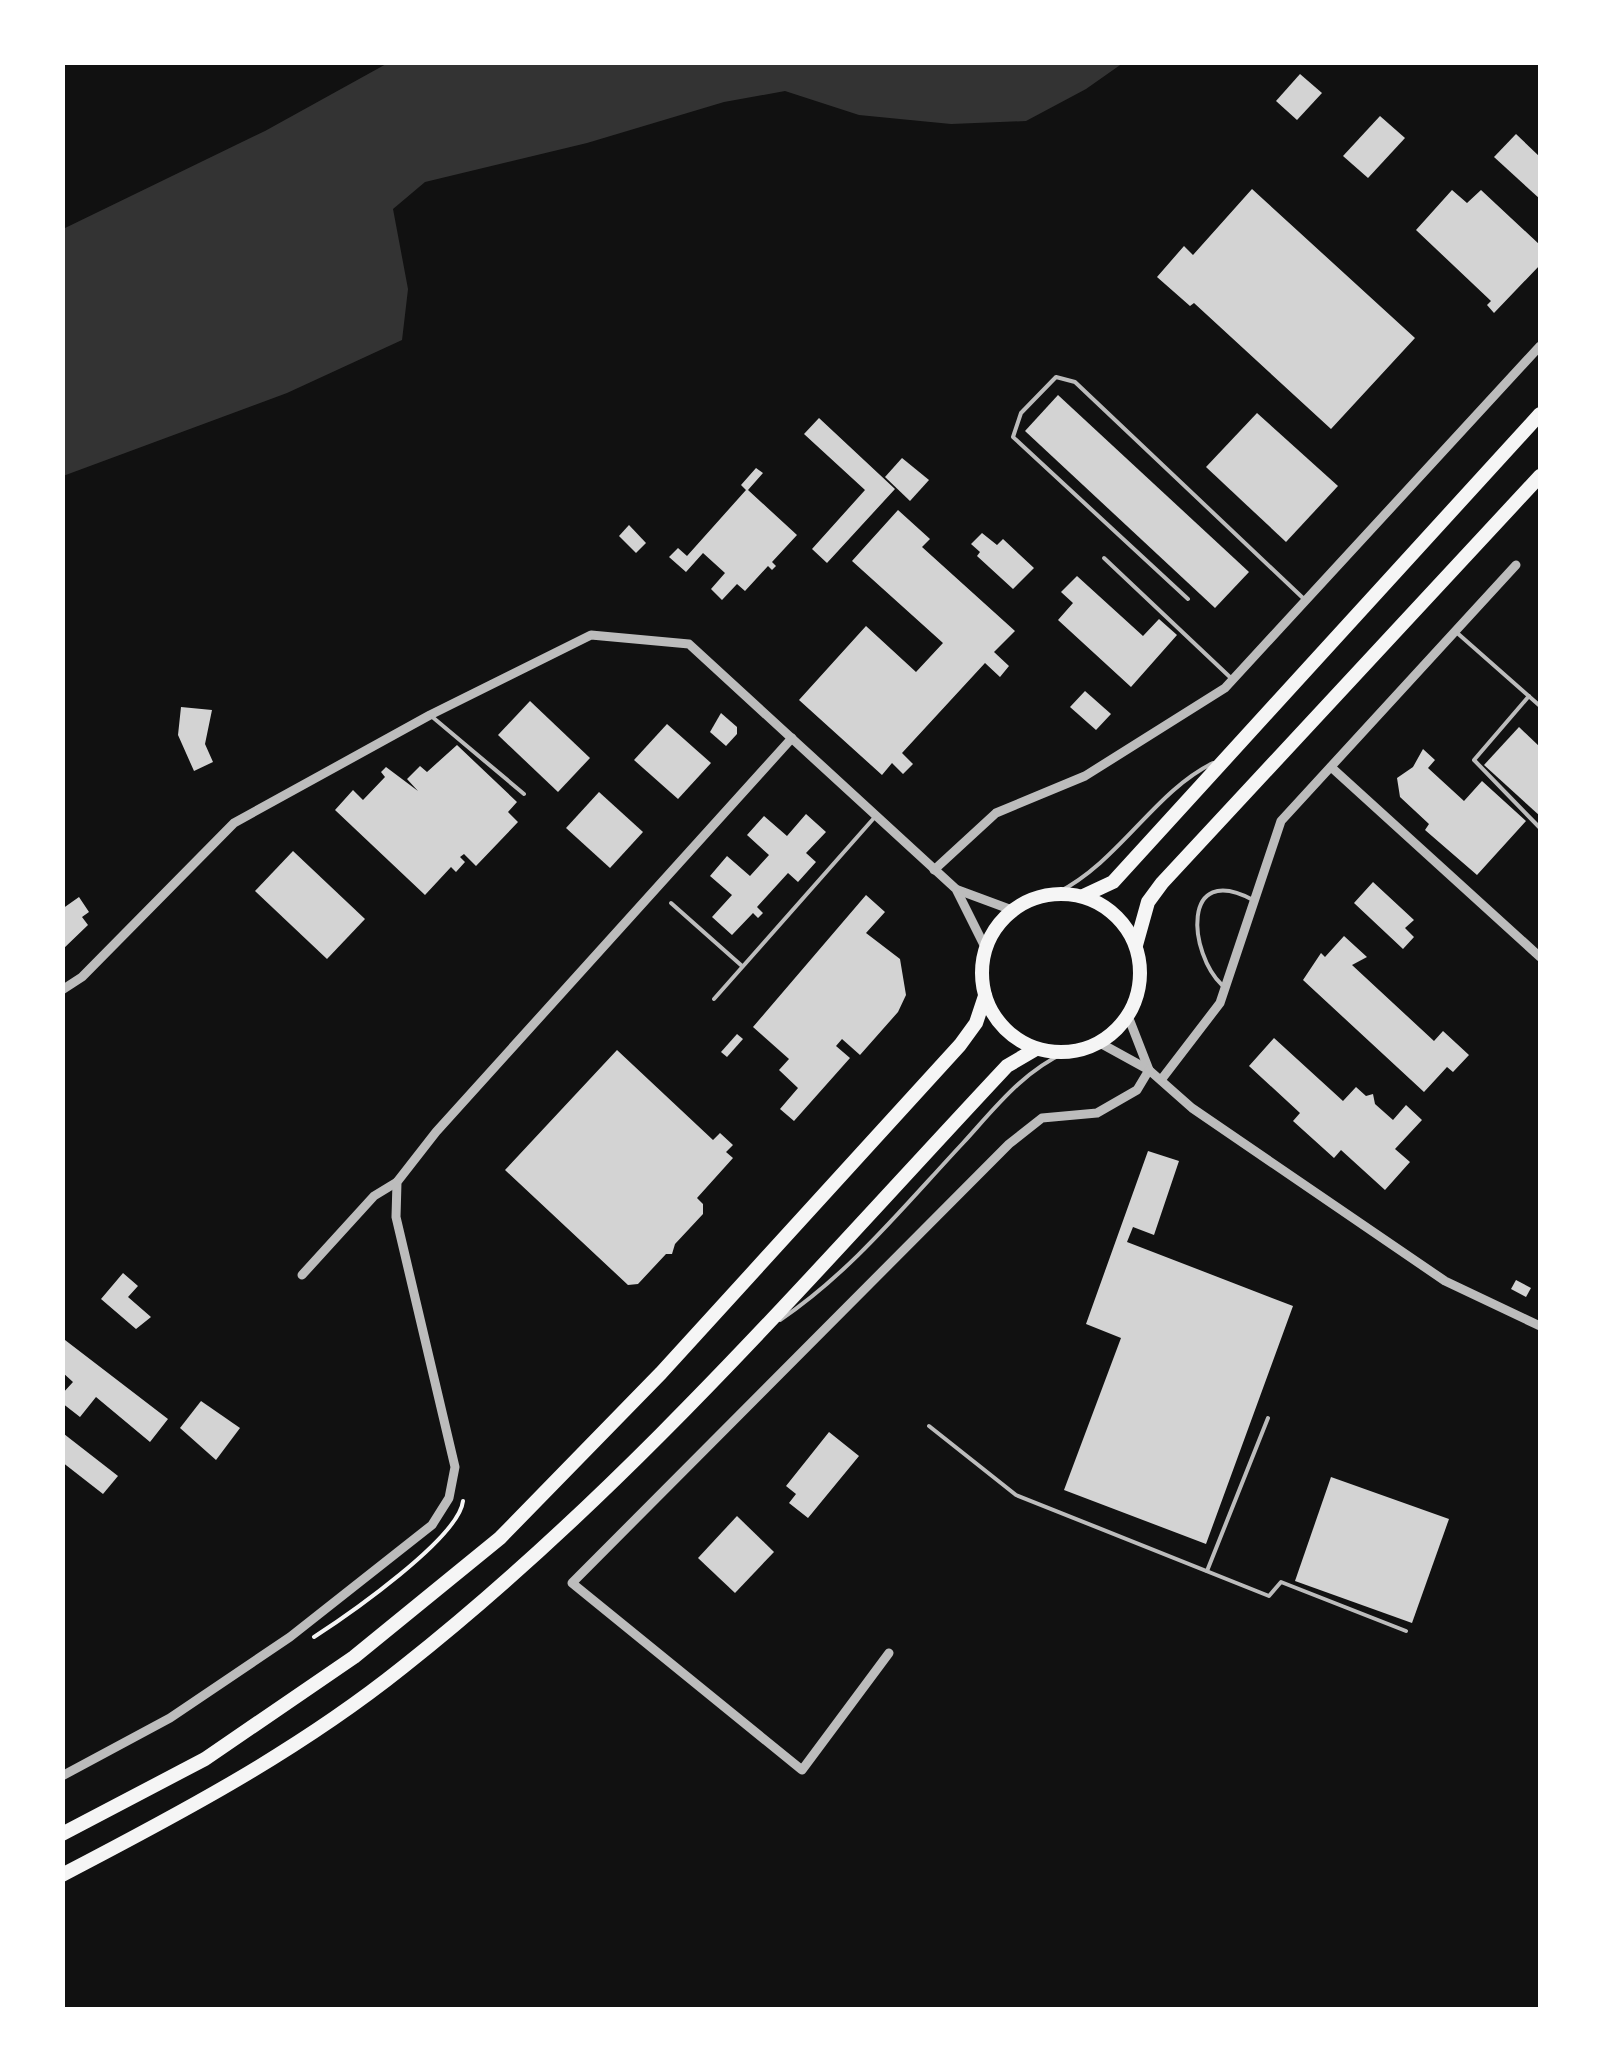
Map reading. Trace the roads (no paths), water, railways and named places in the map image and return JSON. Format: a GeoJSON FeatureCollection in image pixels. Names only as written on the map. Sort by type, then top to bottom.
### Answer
{"type":"FeatureCollection","features":[{"type":"Feature","properties":{"kind":"main road"},"geometry":{"type":"LineString","coordinates":[[1082,896],[1112,882],[1540,414]]}},
{"type":"Feature","properties":{"kind":"main road"},"geometry":{"type":"LineString","coordinates":[[1136,945],[1148,902],[1162,882],[1540,476]]}},
{"type":"Feature","properties":{"kind":"main road"},"geometry":{"type":"LineString","coordinates":[[62,1834],[204,1759],[354,1657],[500,1538],[661,1373],[960,1045],[976,1023],[984,996],[985,947],[1012,910],[1033,898],[1057,893],[1082,896],[1105,906],[1124,923],[1136,945],[1141,969],[1138,994],[1128,1016],[1100,1042],[1066,1052],[1036,1048],[1004,1029],[984,996]]}},
{"type":"Feature","properties":{"kind":"main road"},"geometry":{"type":"LineString","coordinates":[[62,1875],[229,1788],[400,1670],[512,1578],[751,1339],[1007,1066],[1036,1048]]}},
{"type":"Feature","properties":{"kind":"street"},"geometry":{"type":"LineString","coordinates":[[934,870],[996,813],[1085,776],[1232,679],[1540,346]]}},
{"type":"Feature","properties":{"kind":"street"},"geometry":{"type":"LineString","coordinates":[[1162,1080],[1220,1002],[1282,821],[1516,565]]}},
{"type":"Feature","properties":{"kind":"street"},"geometry":{"type":"LineString","coordinates":[[62,990],[82,976],[234,823],[430,715],[591,635],[690,644],[874,818],[956,889],[1012,910]]}},
{"type":"Feature","properties":{"kind":"street"},"geometry":{"type":"LineString","coordinates":[[302,1274],[374,1196],[398,1182],[436,1132],[792,738]]}},
{"type":"Feature","properties":{"kind":"street"},"geometry":{"type":"LineString","coordinates":[[1331,767],[1540,957]]}},
{"type":"Feature","properties":{"kind":"street"},"geometry":{"type":"LineString","coordinates":[[956,889],[985,947]]}},
{"type":"Feature","properties":{"kind":"street"},"geometry":{"type":"LineString","coordinates":[[1128,1016],[1149,1070]]}},
{"type":"Feature","properties":{"kind":"street"},"geometry":{"type":"LineString","coordinates":[[1100,1042],[1149,1070],[1192,1108],[1445,1281],[1540,1326]]}},
{"type":"Feature","properties":{"kind":"street"},"geometry":{"type":"LineString","coordinates":[[889,1653],[802,1770],[572,1583],[1009,1144],[1042,1118],[1097,1113],[1137,1090],[1149,1070]]}},
{"type":"Feature","properties":{"kind":"street"},"geometry":{"type":"LineString","coordinates":[[62,1776],[170,1718],[290,1637],[432,1526],[449,1498],[455,1467],[396,1217],[398,1182]]}},
{"type":"Feature","properties":{"kind":"lane"},"geometry":{"type":"LineString","coordinates":[[1188,598],[1013,438],[1021,413],[1056,377],[1075,382],[1306,600]]}},
{"type":"Feature","properties":{"kind":"lane"},"geometry":{"type":"LineString","coordinates":[[1104,558],[1232,679]]}},
{"type":"Feature","properties":{"kind":"lane"},"geometry":{"type":"LineString","coordinates":[[1455,631],[1540,706]]}},
{"type":"Feature","properties":{"kind":"lane"},"geometry":{"type":"LineString","coordinates":[[1529,696],[1474,760],[1540,828]]}},
{"type":"Feature","properties":{"kind":"lane"},"geometry":{"type":"LineString","coordinates":[[430,715],[524,794]]}},
{"type":"Feature","properties":{"kind":"lane"},"geometry":{"type":"LineString","coordinates":[[1057,893],[1113,855],[1195,772],[1230,754]]}},
{"type":"Feature","properties":{"kind":"lane"},"geometry":{"type":"LineString","coordinates":[[714,998],[874,818]]}},
{"type":"Feature","properties":{"kind":"lane"},"geometry":{"type":"LineString","coordinates":[[1225,989],[1207,964],[1198,906],[1206,893],[1217,889],[1236,890],[1254,901]]}},
{"type":"Feature","properties":{"kind":"lane"},"geometry":{"type":"LineString","coordinates":[[671,903],[742,966]]}},
{"type":"Feature","properties":{"kind":"lane"},"geometry":{"type":"LineString","coordinates":[[751,1339],[811,1299],[871,1242],[1027,1074],[1066,1052]]}},
{"type":"Feature","properties":{"kind":"lane"},"geometry":{"type":"LineString","coordinates":[[1207,1571],[1268,1418]]}},
{"type":"Feature","properties":{"kind":"lane"},"geometry":{"type":"LineString","coordinates":[[929,1426],[1016,1495],[1270,1596],[1281,1582],[1406,1631]]}}]}
